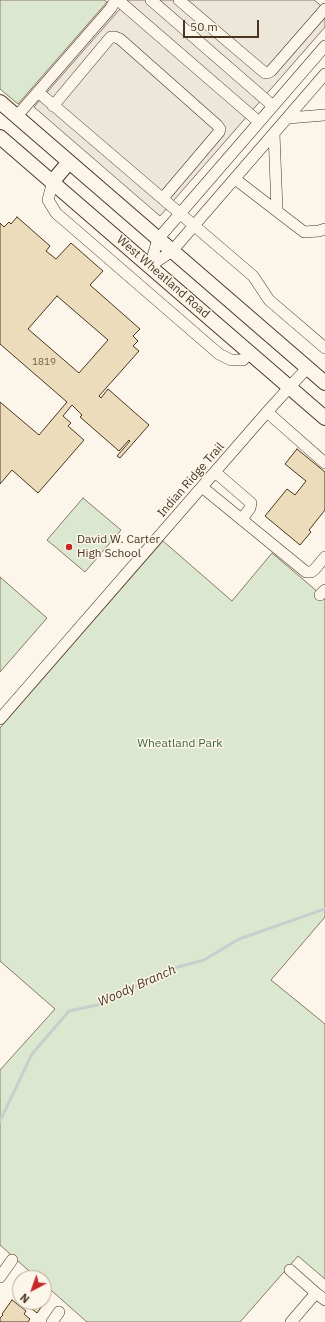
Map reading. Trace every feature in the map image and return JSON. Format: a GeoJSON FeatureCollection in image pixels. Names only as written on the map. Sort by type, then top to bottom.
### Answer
{"type":"FeatureCollection","features":[{"type":"Feature","properties":{"kind":"main road"},"geometry":{"type":"LineString","coordinates":[[0,102],[325,383]]}},
{"type":"Feature","properties":{"kind":"main road","name":"West Wheatland Road"},"geometry":{"type":"LineString","coordinates":[[0,137],[325,418]]}},
{"type":"Feature","properties":{"kind":"main road"},"geometry":{"type":"LineString","coordinates":[[53,182],[69,162]]}},
{"type":"Feature","properties":{"kind":"street"},"geometry":{"type":"LineString","coordinates":[[16,116],[111,8],[115,0]]}},
{"type":"Feature","properties":{"kind":"street"},"geometry":{"type":"LineString","coordinates":[[118,0],[259,122]]}},
{"type":"Feature","properties":{"kind":"street"},"geometry":{"type":"LineString","coordinates":[[151,0],[273,106]]}},
{"type":"Feature","properties":{"kind":"street"},"geometry":{"type":"LineString","coordinates":[[178,0],[265,73],[271,71],[325,10]]}},
{"type":"Feature","properties":{"kind":"street"},"geometry":{"type":"LineString","coordinates":[[53,106],[111,37],[120,39],[220,129],[163,198]]}},
{"type":"Feature","properties":{"kind":"street"},"geometry":{"type":"LineString","coordinates":[[150,266],[158,239],[325,46]]}},
{"type":"Feature","properties":{"kind":"street"},"geometry":{"type":"LineString","coordinates":[[150,266],[172,251],[325,74]]}},
{"type":"Feature","properties":{"kind":"street"},"geometry":{"type":"LineString","coordinates":[[38,92],[253,276],[269,300],[325,348]]}},
{"type":"Feature","properties":{"kind":"street"},"geometry":{"type":"LineString","coordinates":[[288,118],[325,115]]}},
{"type":"Feature","properties":{"kind":"street"},"geometry":{"type":"LineString","coordinates":[[274,133],[277,210]]}},
{"type":"Feature","properties":{"kind":"street"},"geometry":{"type":"LineString","coordinates":[[235,179],[304,232],[325,229]]}},
{"type":"Feature","properties":{"kind":"street"},"geometry":{"type":"LineString","coordinates":[[53,182],[48,200],[56,213],[219,354],[231,360],[243,360],[249,353]]}},
{"type":"Feature","properties":{"kind":"street","name":"Indian Ridge Trail"},"geometry":{"type":"LineString","coordinates":[[0,719],[307,368]]}},
{"type":"Feature","properties":{"kind":"street"},"geometry":{"type":"LineString","coordinates":[[267,412],[325,463]]}},
{"type":"Feature","properties":{"kind":"street"},"geometry":{"type":"LineString","coordinates":[[215,472],[251,503],[250,508],[242,519]]}},
{"type":"Feature","properties":{"kind":"street"},"geometry":{"type":"LineString","coordinates":[[202,487],[306,572],[311,572],[315,569],[325,557]]}},
{"type":"Feature","properties":{"kind":"street"},"geometry":{"type":"LineString","coordinates":[[0,1277],[12,1260]]}},
{"type":"Feature","properties":{"kind":"street"},"geometry":{"type":"LineString","coordinates":[[290,1270],[321,1296],[291,1322]]}},
{"type":"Feature","properties":{"kind":"street"},"geometry":{"type":"LineString","coordinates":[[52,1322],[59,1312]]}},
{"type":"Feature","properties":{"kind":"green space"},"geometry":{"type":"Polygon","coordinates":[[[0,0],[104,0],[107,2],[18,104],[0,89],[0,0]]]}},
{"type":"Feature","properties":{"kind":"green space"},"geometry":{"type":"Polygon","coordinates":[[[83,498],[121,530],[85,572],[47,540],[83,498]]]}},
{"type":"Feature","properties":{"kind":"green space","name":"Wheatland Park"},"geometry":{"type":"Polygon","coordinates":[[[163,541],[232,601],[272,553],[325,598],[325,917],[271,980],[325,1024],[325,1279],[298,1256],[240,1322],[87,1322],[52,1291],[52,1270],[28,1270],[0,1245],[0,1070],[55,1009],[0,961],[0,728],[163,541]]]}},
{"type":"Feature","properties":{"kind":"green space"},"geometry":{"type":"Polygon","coordinates":[[[0,577],[47,618],[0,672],[0,577]]]}},
{"type":"Feature","properties":{"kind":"shaded area"},"geometry":{"type":"Polygon","coordinates":[[[122,0],[314,0],[325,9],[325,27],[160,216],[34,107],[120,9],[122,0]]]}},
{"type":"Feature","properties":{"kind":"building"},"geometry":{"type":"Polygon","coordinates":[[[17,217],[50,246],[46,251],[56,259],[71,243],[103,271],[90,285],[140,329],[133,336],[138,341],[133,346],[139,351],[99,396],[101,398],[108,389],[149,425],[120,458],[117,456],[130,441],[129,440],[119,451],[80,417],[82,415],[72,405],[63,416],[71,423],[68,426],[84,440],[38,493],[12,470],[0,484],[0,402],[39,435],[67,402],[0,344],[0,223],[4,227],[9,222],[11,224],[17,217]],[[57,296],[28,329],[79,373],[108,340],[57,296]]]}},
{"type":"Feature","properties":{"kind":"building"},"geometry":{"type":"Polygon","coordinates":[[[297,449],[325,472],[325,510],[309,530],[311,532],[300,545],[265,516],[287,489],[295,495],[306,481],[285,464],[297,449]]]}},
{"type":"Feature","properties":{"kind":"building"},"geometry":{"type":"Polygon","coordinates":[[[12,1300],[12,1310],[25,1310],[26,1311],[24,1314],[30,1319],[28,1322],[0,1322],[0,1318],[3,1315],[2,1314],[12,1300]]]}},
{"type":"Feature","properties":{"kind":"waterway","name":"Woody Branch"},"geometry":{"type":"LineString","coordinates":[[0,1121],[32,1054],[69,1011],[102,1004],[125,991],[178,967],[204,960],[239,939],[325,909]]}},
{"type":"Feature","properties":{"kind":"place","name":"David W. Carter High School"},"geometry":{"type":"Point","coordinates":[69,547]}}]}
